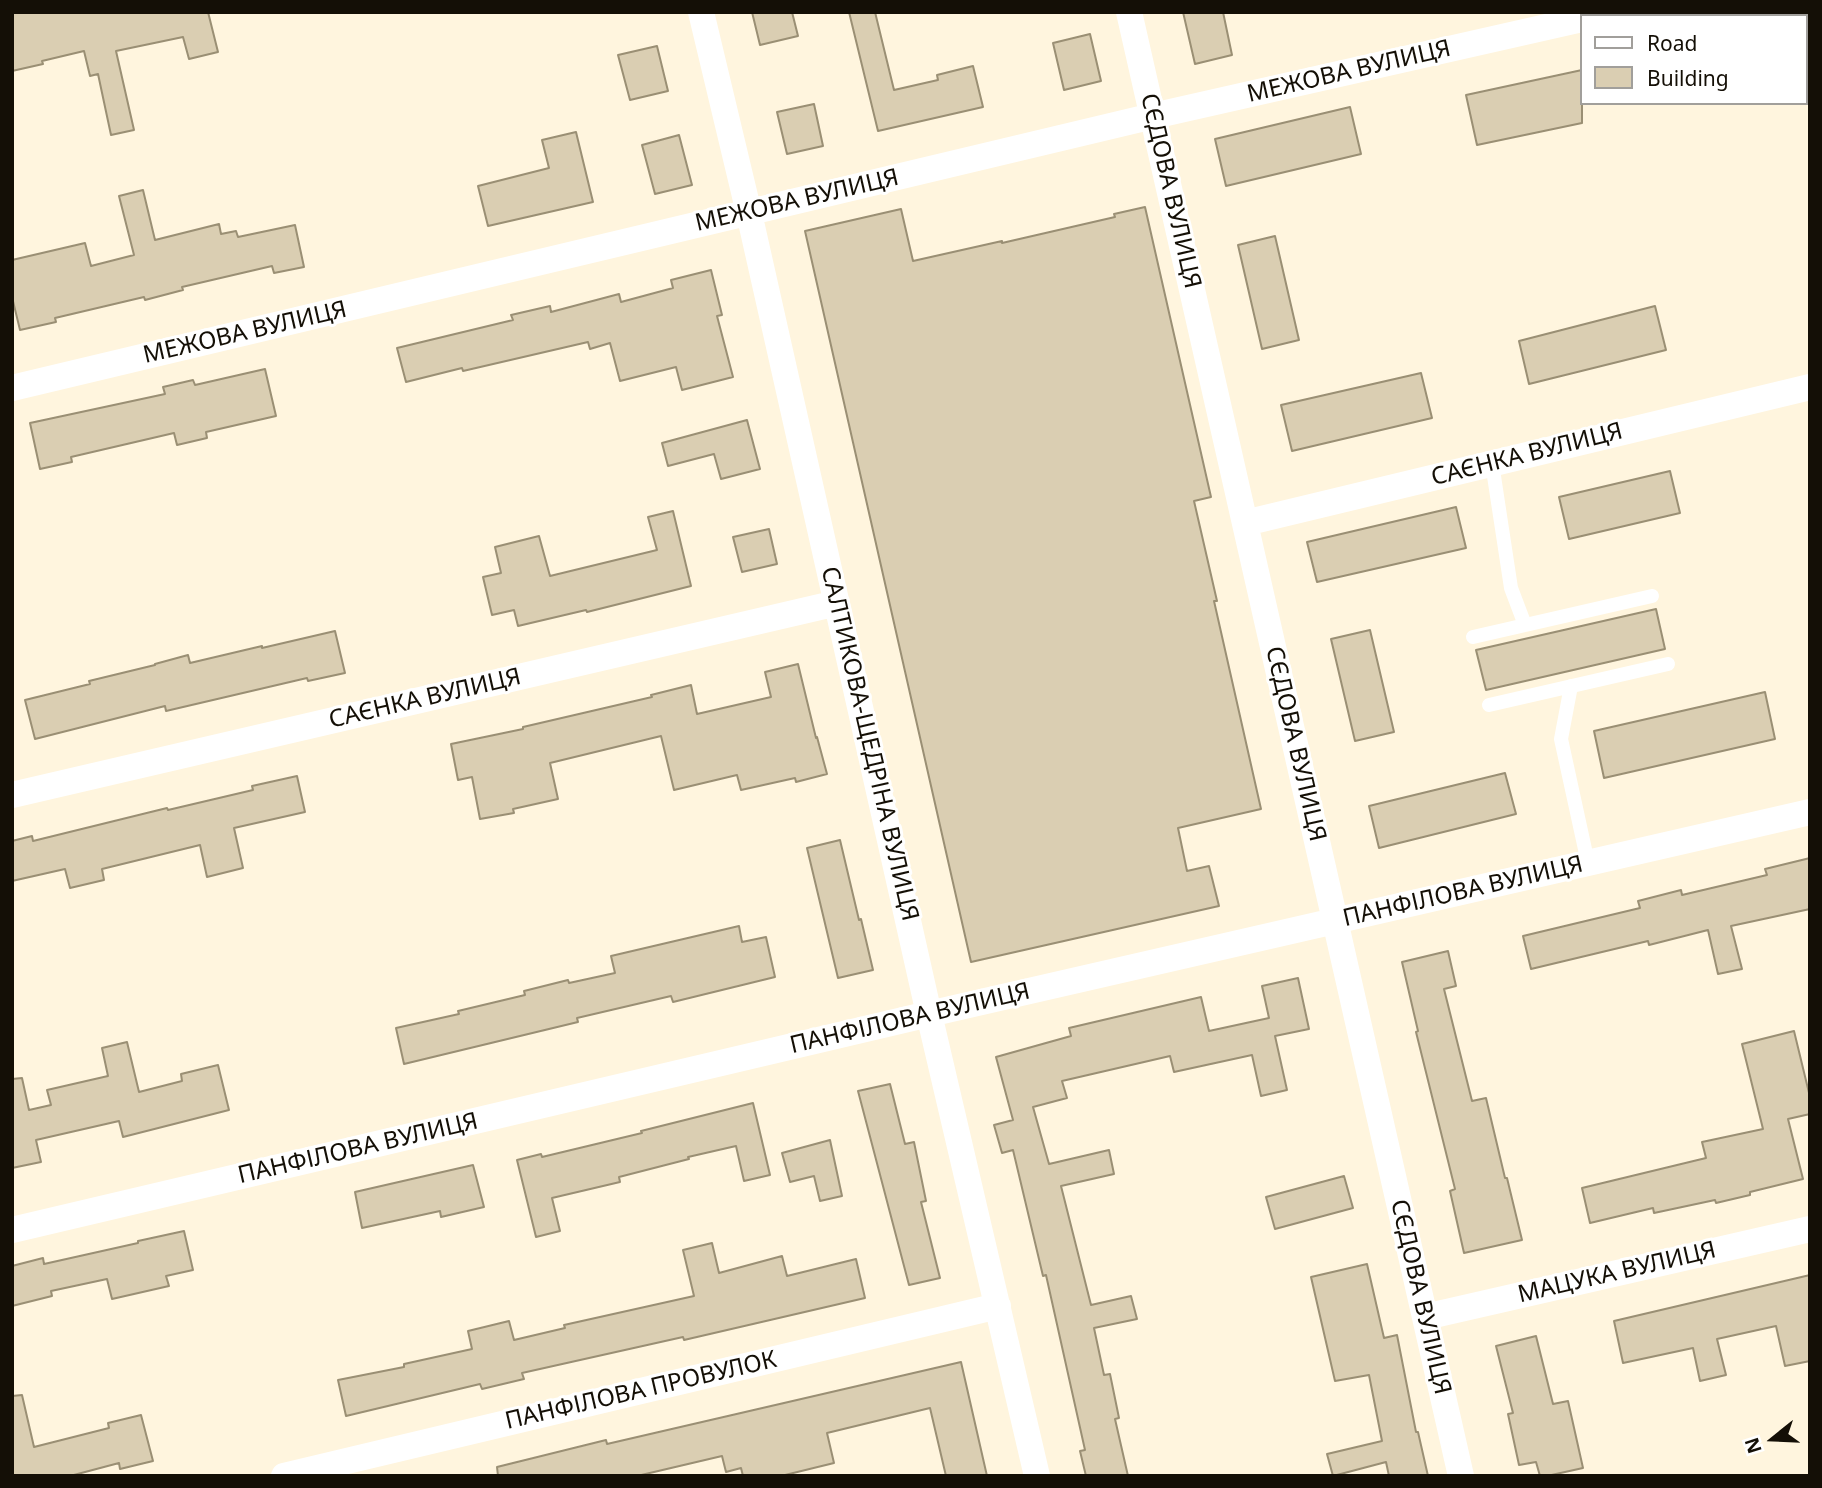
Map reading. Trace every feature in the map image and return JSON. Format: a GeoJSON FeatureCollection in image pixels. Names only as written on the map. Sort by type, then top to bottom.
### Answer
{"type":"FeatureCollection","features":[{"type":"Feature","properties":{"kind":"street","name":"САЛТИКОВА-ЩЕДРІНА ВУЛИЦЯ"},"geometry":{"type":"LineString","coordinates":[[701,12],[1037,1476]]}},
{"type":"Feature","properties":{"kind":"street","name":"СЄДОВА ВУЛИЦЯ"},"geometry":{"type":"LineString","coordinates":[[1129,12],[1461,1476]]}},
{"type":"Feature","properties":{"kind":"street","name":"МЕЖОВА ВУЛИЦЯ"},"geometry":{"type":"LineString","coordinates":[[12,388],[1153,116],[1580,19]]}},
{"type":"Feature","properties":{"kind":"street","name":"САЄНКА ВУЛИЦЯ"},"geometry":{"type":"LineString","coordinates":[[1245,523],[1810,387]]}},
{"type":"Feature","properties":{"kind":"street","name":"САЄНКА ВУЛИЦЯ"},"geometry":{"type":"LineString","coordinates":[[12,795],[837,603]]}},
{"type":"Feature","properties":{"kind":"street","name":"ПАНФІЛОВА ВУЛИЦЯ"},"geometry":{"type":"LineString","coordinates":[[12,1230],[929,1014],[1810,812]]}},
{"type":"Feature","properties":{"kind":"street","name":"МАЦУКА ВУЛИЦЯ"},"geometry":{"type":"LineString","coordinates":[[1425,1317],[1810,1229]]}},
{"type":"Feature","properties":{"kind":"street","name":"ПАНФІЛОВА ПРОВУЛОК"},"geometry":{"type":"LineString","coordinates":[[284,1476],[998,1306]]}},
{"type":"Feature","properties":{"kind":"lane"},"geometry":{"type":"LineString","coordinates":[[1492,463],[1511,588],[1525,625]]}},
{"type":"Feature","properties":{"kind":"lane"},"geometry":{"type":"LineString","coordinates":[[1473,637],[1652,596]]}},
{"type":"Feature","properties":{"kind":"lane"},"geometry":{"type":"LineString","coordinates":[[1489,705],[1668,664]]}},
{"type":"Feature","properties":{"kind":"lane"},"geometry":{"type":"LineString","coordinates":[[1571,686],[1561,739],[1588,863]]}},
{"type":"Feature","properties":{"kind":"building"},"geometry":{"type":"Polygon","coordinates":[[[12,12],[208,12],[218,52],[189,59],[183,37],[116,51],[134,130],[111,135],[98,74],[90,76],[84,51],[12,71],[12,12]]]}},
{"type":"Feature","properties":{"kind":"building"},"geometry":{"type":"Polygon","coordinates":[[[752,12],[792,12],[798,36],[760,45],[752,12]]]}},
{"type":"Feature","properties":{"kind":"building"},"geometry":{"type":"Polygon","coordinates":[[[849,12],[875,12],[894,90],[938,80],[937,75],[973,66],[983,107],[878,131],[849,12]]]}},
{"type":"Feature","properties":{"kind":"building"},"geometry":{"type":"Polygon","coordinates":[[[1183,12],[1223,12],[1232,55],[1195,64],[1183,12]]]}},
{"type":"Feature","properties":{"kind":"building"},"geometry":{"type":"Polygon","coordinates":[[[1090,34],[1101,81],[1064,90],[1053,43],[1090,34]]]}},
{"type":"Feature","properties":{"kind":"building"},"geometry":{"type":"Polygon","coordinates":[[[657,46],[668,91],[630,100],[618,55],[657,46]]]}},
{"type":"Feature","properties":{"kind":"building"},"geometry":{"type":"Polygon","coordinates":[[[1580,70],[1582,123],[1477,145],[1466,95],[1580,70]]]}},
{"type":"Feature","properties":{"kind":"building"},"geometry":{"type":"Polygon","coordinates":[[[814,104],[823,146],[787,154],[777,112],[814,104]]]}},
{"type":"Feature","properties":{"kind":"building"},"geometry":{"type":"Polygon","coordinates":[[[1350,107],[1361,154],[1226,186],[1215,139],[1350,107]]]}},
{"type":"Feature","properties":{"kind":"building"},"geometry":{"type":"Polygon","coordinates":[[[576,132],[593,202],[488,226],[478,186],[549,168],[542,140],[576,132]]]}},
{"type":"Feature","properties":{"kind":"building"},"geometry":{"type":"Polygon","coordinates":[[[679,135],[692,185],[655,194],[642,145],[679,135]]]}},
{"type":"Feature","properties":{"kind":"building"},"geometry":{"type":"Polygon","coordinates":[[[143,190],[155,240],[219,224],[221,234],[236,231],[238,237],[295,225],[304,267],[274,273],[272,266],[182,287],[183,290],[145,300],[144,297],[55,318],[56,322],[20,330],[12,297],[12,260],[85,243],[91,266],[134,255],[119,196],[143,190]]]}},
{"type":"Feature","properties":{"kind":"building"},"geometry":{"type":"Polygon","coordinates":[[[1145,207],[1211,497],[1194,501],[1261,809],[1178,828],[1187,871],[1209,866],[1219,906],[971,962],[805,231],[901,209],[913,261],[1115,217],[1114,214],[1145,207]]]}},
{"type":"Feature","properties":{"kind":"building"},"geometry":{"type":"Polygon","coordinates":[[[1275,236],[1299,340],[1262,349],[1238,245],[1275,236]]]}},
{"type":"Feature","properties":{"kind":"building"},"geometry":{"type":"Polygon","coordinates":[[[711,270],[722,315],[717,316],[733,377],[682,390],[676,367],[620,381],[610,343],[590,349],[588,342],[406,382],[397,348],[513,320],[511,315],[550,306],[551,312],[619,294],[621,302],[673,288],[671,280],[711,270]]]}},
{"type":"Feature","properties":{"kind":"building"},"geometry":{"type":"Polygon","coordinates":[[[1655,306],[1666,350],[1529,384],[1519,341],[1655,306]]]}},
{"type":"Feature","properties":{"kind":"building"},"geometry":{"type":"Polygon","coordinates":[[[265,369],[276,416],[206,432],[207,438],[177,445],[174,433],[71,457],[72,462],[40,469],[30,423],[165,394],[163,387],[193,380],[195,385],[265,369]]]}},
{"type":"Feature","properties":{"kind":"building"},"geometry":{"type":"Polygon","coordinates":[[[1421,373],[1432,418],[1292,451],[1281,405],[1421,373]]]}},
{"type":"Feature","properties":{"kind":"building"},"geometry":{"type":"Polygon","coordinates":[[[747,420],[760,469],[721,479],[714,454],[668,466],[662,443],[747,420]]]}},
{"type":"Feature","properties":{"kind":"building"},"geometry":{"type":"Polygon","coordinates":[[[1670,471],[1680,513],[1569,539],[1559,497],[1670,471]]]}},
{"type":"Feature","properties":{"kind":"building"},"geometry":{"type":"Polygon","coordinates":[[[1456,507],[1466,548],[1317,582],[1307,542],[1456,507]]]}},
{"type":"Feature","properties":{"kind":"building"},"geometry":{"type":"Polygon","coordinates":[[[673,511],[691,586],[518,626],[514,610],[492,615],[483,577],[501,573],[495,547],[539,536],[550,576],[657,550],[648,517],[673,511]]]}},
{"type":"Feature","properties":{"kind":"building"},"geometry":{"type":"Polygon","coordinates":[[[769,529],[777,564],[742,572],[733,537],[769,529]]]}},
{"type":"Feature","properties":{"kind":"building"},"geometry":{"type":"Polygon","coordinates":[[[1656,609],[1665,649],[1486,690],[1476,650],[1656,609]]]}},
{"type":"Feature","properties":{"kind":"building"},"geometry":{"type":"Polygon","coordinates":[[[1370,630],[1394,732],[1355,741],[1331,639],[1370,630]]]}},
{"type":"Feature","properties":{"kind":"building"},"geometry":{"type":"Polygon","coordinates":[[[335,631],[345,673],[308,681],[307,678],[166,711],[165,706],[35,739],[25,700],[188,655],[190,663],[335,631]]]}},
{"type":"Feature","properties":{"kind":"building"},"geometry":{"type":"Polygon","coordinates":[[[798,664],[827,774],[796,782],[795,778],[741,790],[737,775],[674,790],[661,736],[550,763],[558,799],[513,809],[514,813],[480,819],[472,777],[458,780],[451,744],[523,729],[691,685],[697,714],[771,697],[765,672],[798,664]]]}},
{"type":"Feature","properties":{"kind":"building"},"geometry":{"type":"Polygon","coordinates":[[[1765,692],[1775,739],[1604,778],[1594,731],[1765,692]]]}},
{"type":"Feature","properties":{"kind":"building"},"geometry":{"type":"Polygon","coordinates":[[[1505,773],[1516,814],[1379,848],[1369,806],[1505,773]]]}},
{"type":"Feature","properties":{"kind":"building"},"geometry":{"type":"Polygon","coordinates":[[[297,776],[305,812],[234,828],[243,868],[207,877],[200,845],[102,869],[104,880],[70,888],[65,869],[12,881],[12,841],[32,836],[33,841],[253,790],[252,786],[297,776]]]}},
{"type":"Feature","properties":{"kind":"building"},"geometry":{"type":"Polygon","coordinates":[[[840,840],[873,970],[838,978],[807,848],[840,840]]]}},
{"type":"Feature","properties":{"kind":"building"},"geometry":{"type":"Polygon","coordinates":[[[1810,858],[1810,909],[1731,926],[1742,969],[1718,974],[1708,930],[1649,945],[1648,941],[1531,969],[1523,936],[1640,908],[1638,901],[1681,890],[1682,895],[1767,875],[1765,869],[1810,858]]]}},
{"type":"Feature","properties":{"kind":"building"},"geometry":{"type":"Polygon","coordinates":[[[739,926],[742,942],[766,937],[775,977],[673,1002],[671,996],[577,1018],[578,1022],[404,1064],[396,1028],[525,995],[524,991],[568,980],[569,983],[615,973],[611,956],[739,926]]]}},
{"type":"Feature","properties":{"kind":"building"},"geometry":{"type":"Polygon","coordinates":[[[1448,951],[1456,986],[1444,989],[1472,1101],[1486,1098],[1522,1240],[1464,1253],[1450,1191],[1455,1189],[1416,1032],[1418,1031],[1402,962],[1448,951]]]}},
{"type":"Feature","properties":{"kind":"building"},"geometry":{"type":"Polygon","coordinates":[[[1298,978],[1309,1029],[1275,1036],[1287,1090],[1261,1096],[1252,1055],[1174,1072],[1170,1056],[1062,1081],[1067,1098],[1033,1107],[1049,1164],[1109,1150],[1114,1174],[1061,1186],[1091,1305],[1131,1296],[1137,1319],[1094,1328],[1104,1375],[1110,1374],[1119,1418],[1115,1419],[1128,1476],[1086,1476],[1080,1451],[1085,1450],[1046,1275],[1043,1276],[1013,1150],[1002,1153],[994,1125],[1013,1120],[996,1057],[1071,1036],[1069,1028],[1201,997],[1209,1031],[1269,1018],[1262,986],[1298,978]]]}},
{"type":"Feature","properties":{"kind":"building"},"geometry":{"type":"Polygon","coordinates":[[[1794,1031],[1810,1097],[1810,1114],[1788,1119],[1803,1179],[1716,1203],[1715,1200],[1654,1213],[1653,1208],[1590,1223],[1582,1188],[1706,1158],[1702,1142],[1763,1129],[1742,1044],[1794,1031]]]}},
{"type":"Feature","properties":{"kind":"building"},"geometry":{"type":"Polygon","coordinates":[[[127,1042],[139,1092],[182,1081],[181,1074],[218,1065],[229,1110],[123,1137],[119,1121],[36,1140],[41,1162],[12,1168],[12,1079],[22,1078],[29,1110],[51,1105],[47,1090],[108,1076],[102,1048],[127,1042]]]}},
{"type":"Feature","properties":{"kind":"building"},"geometry":{"type":"Polygon","coordinates":[[[890,1084],[905,1144],[914,1142],[926,1201],[921,1202],[940,1278],[909,1285],[858,1091],[890,1084]]]}},
{"type":"Feature","properties":{"kind":"building"},"geometry":{"type":"Polygon","coordinates":[[[753,1103],[770,1175],[744,1181],[736,1146],[688,1157],[689,1159],[619,1177],[620,1182],[552,1198],[560,1231],[536,1237],[517,1160],[541,1154],[542,1157],[642,1133],[641,1131],[753,1103]]]}},
{"type":"Feature","properties":{"kind":"building"},"geometry":{"type":"Polygon","coordinates":[[[830,1140],[842,1196],[820,1201],[814,1176],[790,1182],[782,1153],[830,1140]]]}},
{"type":"Feature","properties":{"kind":"building"},"geometry":{"type":"Polygon","coordinates":[[[473,1165],[484,1207],[441,1217],[440,1211],[362,1228],[355,1192],[473,1165]]]}},
{"type":"Feature","properties":{"kind":"building"},"geometry":{"type":"Polygon","coordinates":[[[1344,1176],[1353,1208],[1275,1229],[1266,1197],[1344,1176]]]}},
{"type":"Feature","properties":{"kind":"building"},"geometry":{"type":"Polygon","coordinates":[[[184,1231],[193,1270],[166,1276],[169,1286],[112,1299],[107,1279],[51,1291],[52,1296],[12,1306],[12,1266],[43,1258],[44,1264],[184,1231]]]}},
{"type":"Feature","properties":{"kind":"building"},"geometry":{"type":"Polygon","coordinates":[[[712,1243],[719,1273],[782,1256],[787,1276],[856,1259],[865,1298],[684,1340],[683,1337],[522,1373],[524,1379],[482,1389],[480,1384],[346,1416],[338,1380],[404,1367],[404,1364],[472,1349],[468,1331],[509,1321],[514,1340],[565,1328],[564,1325],[694,1296],[683,1250],[712,1243]]]}},
{"type":"Feature","properties":{"kind":"building"},"geometry":{"type":"Polygon","coordinates":[[[1367,1264],[1384,1338],[1397,1335],[1416,1432],[1428,1476],[1389,1476],[1386,1462],[1333,1476],[1327,1454],[1382,1441],[1369,1375],[1335,1381],[1311,1277],[1367,1264]]]}},
{"type":"Feature","properties":{"kind":"building"},"geometry":{"type":"Polygon","coordinates":[[[1810,1275],[1810,1361],[1785,1366],[1776,1326],[1717,1339],[1726,1375],[1700,1381],[1693,1348],[1623,1363],[1614,1321],[1810,1275]]]}},
{"type":"Feature","properties":{"kind":"building"},"geometry":{"type":"Polygon","coordinates":[[[1536,1336],[1553,1404],[1568,1401],[1583,1468],[1547,1476],[1540,1476],[1536,1462],[1519,1465],[1508,1414],[1513,1413],[1496,1346],[1536,1336]]]}},
{"type":"Feature","properties":{"kind":"building"},"geometry":{"type":"Polygon","coordinates":[[[961,1362],[987,1476],[946,1476],[930,1408],[827,1433],[834,1463],[781,1476],[743,1476],[741,1468],[726,1472],[722,1456],[637,1476],[498,1476],[497,1467],[606,1440],[607,1444],[961,1362]]]}},
{"type":"Feature","properties":{"kind":"building"},"geometry":{"type":"Polygon","coordinates":[[[22,1395],[34,1447],[109,1428],[108,1423],[141,1415],[153,1461],[120,1469],[119,1463],[70,1476],[12,1476],[12,1396],[22,1395]]]}}]}
